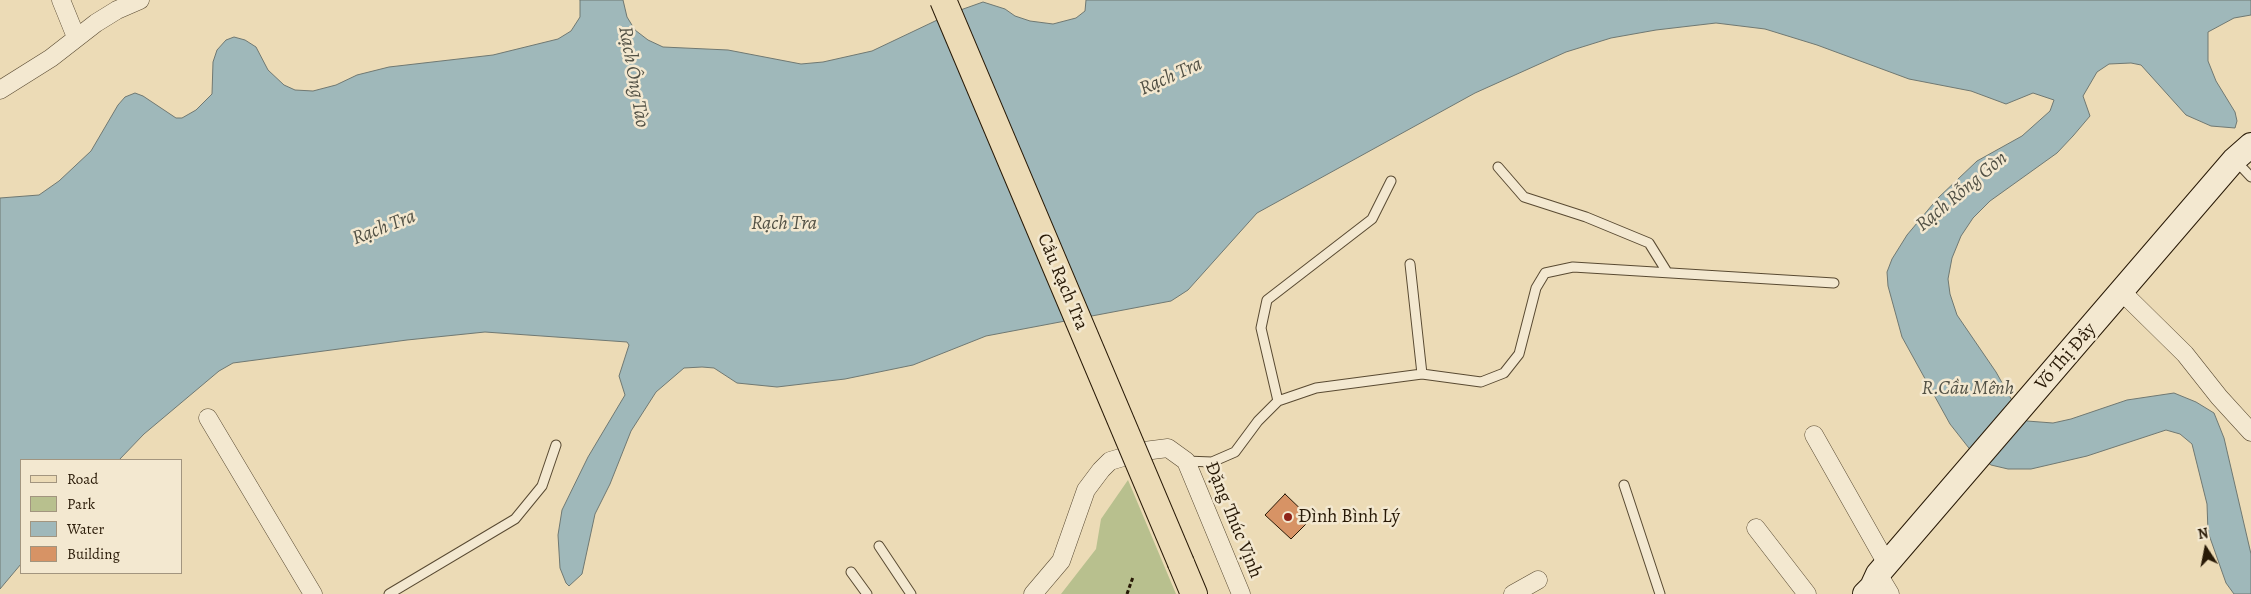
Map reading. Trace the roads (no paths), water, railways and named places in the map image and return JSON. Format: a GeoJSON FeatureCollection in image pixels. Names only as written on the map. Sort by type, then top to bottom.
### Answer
{"type":"FeatureCollection","features":[{"type":"Feature","properties":{"kind":"main road","name":"Cầu Rạch Tra"},"geometry":{"type":"LineString","coordinates":[[943,0],[1194,594]]}},
{"type":"Feature","properties":{"kind":"street"},"geometry":{"type":"LineString","coordinates":[[61,0],[76,38]]}},
{"type":"Feature","properties":{"kind":"street"},"geometry":{"type":"LineString","coordinates":[[0,90],[51,58],[117,10],[140,0]]}},
{"type":"Feature","properties":{"kind":"street","name":"Võ Thị Đầy"},"geometry":{"type":"LineString","coordinates":[[1865,594],[1885,577],[1957,484],[2243,153]]}},
{"type":"Feature","properties":{"kind":"street"},"geometry":{"type":"LineString","coordinates":[[2122,291],[2186,354],[2219,397],[2251,432]]}},
{"type":"Feature","properties":{"kind":"street"},"geometry":{"type":"LineString","coordinates":[[208,418],[313,594]]}},
{"type":"Feature","properties":{"kind":"street"},"geometry":{"type":"LineString","coordinates":[[1814,435],[1885,577]]}},
{"type":"Feature","properties":{"kind":"street"},"geometry":{"type":"LineString","coordinates":[[1032,594],[1061,561],[1086,490],[1110,462],[1144,451],[1168,448],[1186,461]]}},
{"type":"Feature","properties":{"kind":"street","name":"Đặng Thúc Vịnh"},"geometry":{"type":"LineString","coordinates":[[1186,461],[1241,594]]}},
{"type":"Feature","properties":{"kind":"street"},"geometry":{"type":"LineString","coordinates":[[1756,528],[1807,594]]}},
{"type":"Feature","properties":{"kind":"street"},"geometry":{"type":"LineString","coordinates":[[1513,594],[1538,580]]}},
{"type":"Feature","properties":{"kind":"lane"},"geometry":{"type":"LineString","coordinates":[[2243,153],[2251,177]]}},
{"type":"Feature","properties":{"kind":"lane"},"geometry":{"type":"LineString","coordinates":[[1498,167],[1524,197],[1586,217],[1649,243],[1667,272]]}},
{"type":"Feature","properties":{"kind":"lane"},"geometry":{"type":"LineString","coordinates":[[1278,400],[1261,328],[1267,300],[1372,219],[1391,181]]}},
{"type":"Feature","properties":{"kind":"lane"},"geometry":{"type":"LineString","coordinates":[[1410,264],[1422,374]]}},
{"type":"Feature","properties":{"kind":"lane"},"geometry":{"type":"LineString","coordinates":[[1186,461],[1212,462],[1235,452],[1258,421],[1278,400],[1316,388],[1422,374],[1481,382],[1504,374],[1519,354],[1536,288],[1545,272],[1573,267],[1834,283]]}},
{"type":"Feature","properties":{"kind":"lane"},"geometry":{"type":"LineString","coordinates":[[389,594],[515,519],[542,486],[556,445]]}},
{"type":"Feature","properties":{"kind":"lane"},"geometry":{"type":"LineString","coordinates":[[1624,485],[1660,594]]}},
{"type":"Feature","properties":{"kind":"lane"},"geometry":{"type":"LineString","coordinates":[[879,546],[911,594]]}},
{"type":"Feature","properties":{"kind":"lane"},"geometry":{"type":"LineString","coordinates":[[851,572],[867,594]]}},
{"type":"Feature","properties":{"kind":"water","name":"Rạch Tra"},"geometry":{"type":"Polygon","coordinates":[[[580,0],[623,0],[627,17],[635,30],[648,40],[663,47],[728,50],[801,64],[823,62],[872,51],[952,13],[983,2],[1005,9],[1015,16],[1030,21],[1053,24],[1076,18],[1085,11],[1086,0],[2251,0],[2251,15],[2234,18],[2208,32],[2208,61],[2216,81],[2235,112],[2237,121],[2235,128],[2211,126],[2186,115],[2141,65],[2131,63],[2109,64],[2097,72],[2083,96],[2090,116],[2073,136],[2057,153],[1990,201],[1973,218],[1961,236],[1952,258],[1948,279],[1950,294],[1957,315],[1996,372],[2018,411],[2027,421],[2053,423],[2071,419],[2127,400],[2174,393],[2196,402],[2214,413],[2224,438],[2251,554],[2251,594],[2234,594],[2226,583],[2208,532],[2207,504],[2192,444],[2180,434],[2166,430],[2087,456],[2031,469],[2008,469],[1991,465],[1972,452],[1950,424],[1902,337],[1888,286],[1887,272],[1892,259],[1907,235],[1938,198],[1977,161],[2022,136],[2050,111],[2054,100],[2033,93],[2006,104],[1971,91],[1909,79],[1817,45],[1765,29],[1716,23],[1656,30],[1611,38],[1566,52],[1475,93],[1257,213],[1188,290],[1171,301],[986,336],[913,365],[845,379],[777,387],[737,383],[714,368],[684,368],[656,392],[631,431],[610,484],[595,514],[582,574],[569,586],[560,568],[558,535],[562,510],[588,457],[625,395],[619,376],[629,345],[627,342],[485,332],[407,340],[233,363],[219,371],[144,434],[120,459],[20,459],[20,565],[0,589],[0,198],[39,195],[59,181],[91,151],[118,105],[125,97],[135,93],[143,96],[176,118],[182,118],[196,110],[212,94],[213,62],[217,50],[226,40],[234,37],[245,40],[256,47],[268,70],[284,85],[295,90],[313,91],[336,85],[357,75],[389,67],[493,55],[558,39],[571,31],[580,17],[580,0]]]}},
{"type":"Feature","properties":{"kind":"place","name":"Đình Bình Lý"},"geometry":{"type":"Point","coordinates":[1288,517]}},
{"type":"Feature","properties":{"kind":"water label","name":"Rạch Ông Tào"},"geometry":{"type":"Point","coordinates":[633,77]}},
{"type":"Feature","properties":{"kind":"water label","name":"Rạch Rỗng Gòn"},"geometry":{"type":"Point","coordinates":[1962,192]}},
{"type":"Feature","properties":{"kind":"water label","name":"R.Cầu Mênh"},"geometry":{"type":"Point","coordinates":[1968,389]}}]}
